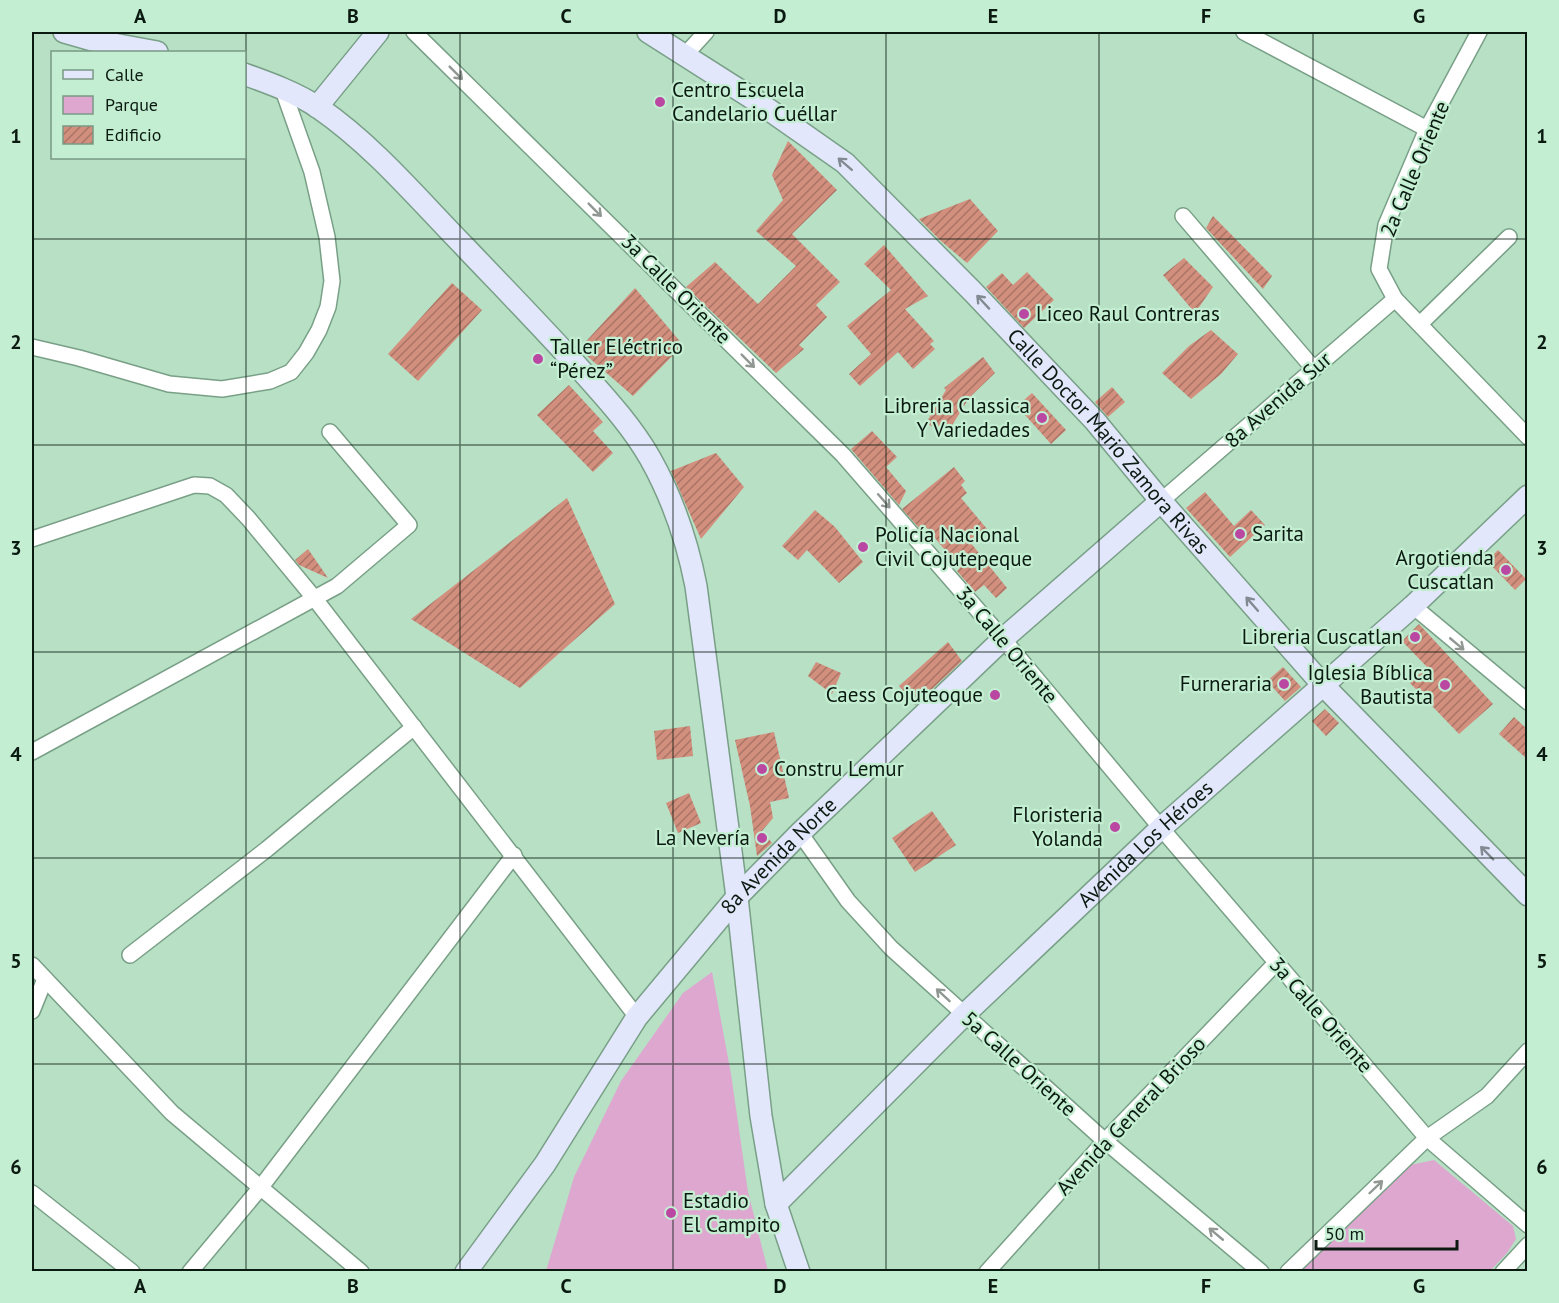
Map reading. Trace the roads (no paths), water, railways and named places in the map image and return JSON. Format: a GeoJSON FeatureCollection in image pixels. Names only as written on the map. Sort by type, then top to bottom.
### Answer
{"type":"FeatureCollection","features":[{"type":"Feature","properties":{"kind":"main road"},"geometry":{"type":"LineString","coordinates":[[64,32],[92,40],[152,51]]}},
{"type":"Feature","properties":{"kind":"main road"},"geometry":{"type":"LineString","coordinates":[[317,107],[378,32]]}},
{"type":"Feature","properties":{"kind":"main road","name":"Calle Doctor Mario Zamora Rivas"},"geometry":{"type":"LineString","coordinates":[[648,32],[758,102],[845,163],[973,292],[1087,413],[1323,685],[1527,895]]}},
{"type":"Feature","properties":{"kind":"main road"},"geometry":{"type":"LineString","coordinates":[[246,75],[317,107],[349,131],[378,158],[538,322],[616,409],[650,459],[673,504],[692,563],[737,897],[761,1116],[776,1204],[799,1272]]}},
{"type":"Feature","properties":{"kind":"main road","name":"Avenida Los Héroes"},"geometry":{"type":"LineString","coordinates":[[776,1204],[964,1015],[1161,828],[1413,606],[1527,496]]}},
{"type":"Feature","properties":{"kind":"main road","name":"8a Avenida Norte"},"geometry":{"type":"LineString","coordinates":[[466,1272],[545,1164],[637,1017],[737,897],[800,833],[1003,639],[1161,501]]}},
{"type":"Feature","properties":{"kind":"street","name":"3a Calle Oriente"},"geometry":{"type":"LineString","coordinates":[[414,32],[843,455],[1003,639],[1161,828],[1427,1138],[1527,1225]]}},
{"type":"Feature","properties":{"kind":"street"},"geometry":{"type":"LineString","coordinates":[[685,55],[706,32]]}},
{"type":"Feature","properties":{"kind":"street"},"geometry":{"type":"LineString","coordinates":[[1244,32],[1427,129]]}},
{"type":"Feature","properties":{"kind":"street","name":"2a Calle Oriente"},"geometry":{"type":"LineString","coordinates":[[1479,32],[1427,129],[1386,225],[1378,270],[1395,299],[1527,436]]}},
{"type":"Feature","properties":{"kind":"street"},"geometry":{"type":"LineString","coordinates":[[32,347],[169,384],[222,389],[270,381],[291,372],[306,353],[319,330],[328,307],[332,280],[327,237],[312,172],[283,90]]}},
{"type":"Feature","properties":{"kind":"street"},"geometry":{"type":"LineString","coordinates":[[1183,216],[1314,369]]}},
{"type":"Feature","properties":{"kind":"street"},"geometry":{"type":"LineString","coordinates":[[1419,324],[1509,237]]}},
{"type":"Feature","properties":{"kind":"street","name":"8a Avenida Sur"},"geometry":{"type":"LineString","coordinates":[[1161,501],[1395,299]]}},
{"type":"Feature","properties":{"kind":"street"},"geometry":{"type":"LineString","coordinates":[[32,752],[337,586],[410,525],[330,432]]}},
{"type":"Feature","properties":{"kind":"street"},"geometry":{"type":"LineString","coordinates":[[32,539],[194,486],[210,486],[226,495],[315,599],[637,1017]]}},
{"type":"Feature","properties":{"kind":"street"},"geometry":{"type":"LineString","coordinates":[[1413,606],[1527,702]]}},
{"type":"Feature","properties":{"kind":"street"},"geometry":{"type":"LineString","coordinates":[[130,955],[267,849],[414,727]]}},
{"type":"Feature","properties":{"kind":"street","name":"5a Calle Oriente"},"geometry":{"type":"LineString","coordinates":[[800,833],[848,901],[891,948],[1105,1141],[1261,1272]]}},
{"type":"Feature","properties":{"kind":"street"},"geometry":{"type":"LineString","coordinates":[[190,1272],[261,1187],[514,855]]}},
{"type":"Feature","properties":{"kind":"street","name":"Avenida General Brioso"},"geometry":{"type":"LineString","coordinates":[[987,1272],[1105,1141],[1276,963]]}},
{"type":"Feature","properties":{"kind":"street"},"geometry":{"type":"LineString","coordinates":[[32,965],[171,1113],[360,1272]]}},
{"type":"Feature","properties":{"kind":"street"},"geometry":{"type":"LineString","coordinates":[[32,1011],[45,979]]}},
{"type":"Feature","properties":{"kind":"street"},"geometry":{"type":"LineString","coordinates":[[1288,1272],[1427,1138],[1487,1096],[1527,1051]]}},
{"type":"Feature","properties":{"kind":"street"},"geometry":{"type":"LineString","coordinates":[[32,1193],[132,1272]]}},
{"type":"Feature","properties":{"kind":"street"},"geometry":{"type":"LineString","coordinates":[[1503,1272],[1527,1245]]}},
{"type":"Feature","properties":{"kind":"place","name":"Centro Escuela Candelario Cuéllar"},"geometry":{"type":"Point","coordinates":[660,102]}},
{"type":"Feature","properties":{"kind":"place","name":"Liceo Raul Contreras"},"geometry":{"type":"Point","coordinates":[1024,314]}},
{"type":"Feature","properties":{"kind":"place","name":"Taller Eléctrico “Pérez”"},"geometry":{"type":"Point","coordinates":[538,359]}},
{"type":"Feature","properties":{"kind":"place","name":"Libreria Classica Y Variedades"},"geometry":{"type":"Point","coordinates":[1042,418]}},
{"type":"Feature","properties":{"kind":"place","name":"Sarita"},"geometry":{"type":"Point","coordinates":[1240,534]}},
{"type":"Feature","properties":{"kind":"place","name":"Policía Nacional Civil Cojutepeque"},"geometry":{"type":"Point","coordinates":[863,547]}},
{"type":"Feature","properties":{"kind":"place","name":"Argotienda Cuscatlan"},"geometry":{"type":"Point","coordinates":[1506,570]}},
{"type":"Feature","properties":{"kind":"place","name":"Libreria Cuscatlan"},"geometry":{"type":"Point","coordinates":[1415,637]}},
{"type":"Feature","properties":{"kind":"place","name":"Furneraria"},"geometry":{"type":"Point","coordinates":[1284,684]}},
{"type":"Feature","properties":{"kind":"place","name":"Iglesia Bíblica Bautista"},"geometry":{"type":"Point","coordinates":[1445,685]}},
{"type":"Feature","properties":{"kind":"place","name":"Caess Cojuteoque"},"geometry":{"type":"Point","coordinates":[995,695]}},
{"type":"Feature","properties":{"kind":"place","name":"Constru Lemur"},"geometry":{"type":"Point","coordinates":[762,769]}},
{"type":"Feature","properties":{"kind":"place","name":"Floristeria Yolanda"},"geometry":{"type":"Point","coordinates":[1115,827]}},
{"type":"Feature","properties":{"kind":"place","name":"La Nevería"},"geometry":{"type":"Point","coordinates":[762,838]}},
{"type":"Feature","properties":{"kind":"place","name":"Estadio El Campito"},"geometry":{"type":"Point","coordinates":[671,1213]}}]}
